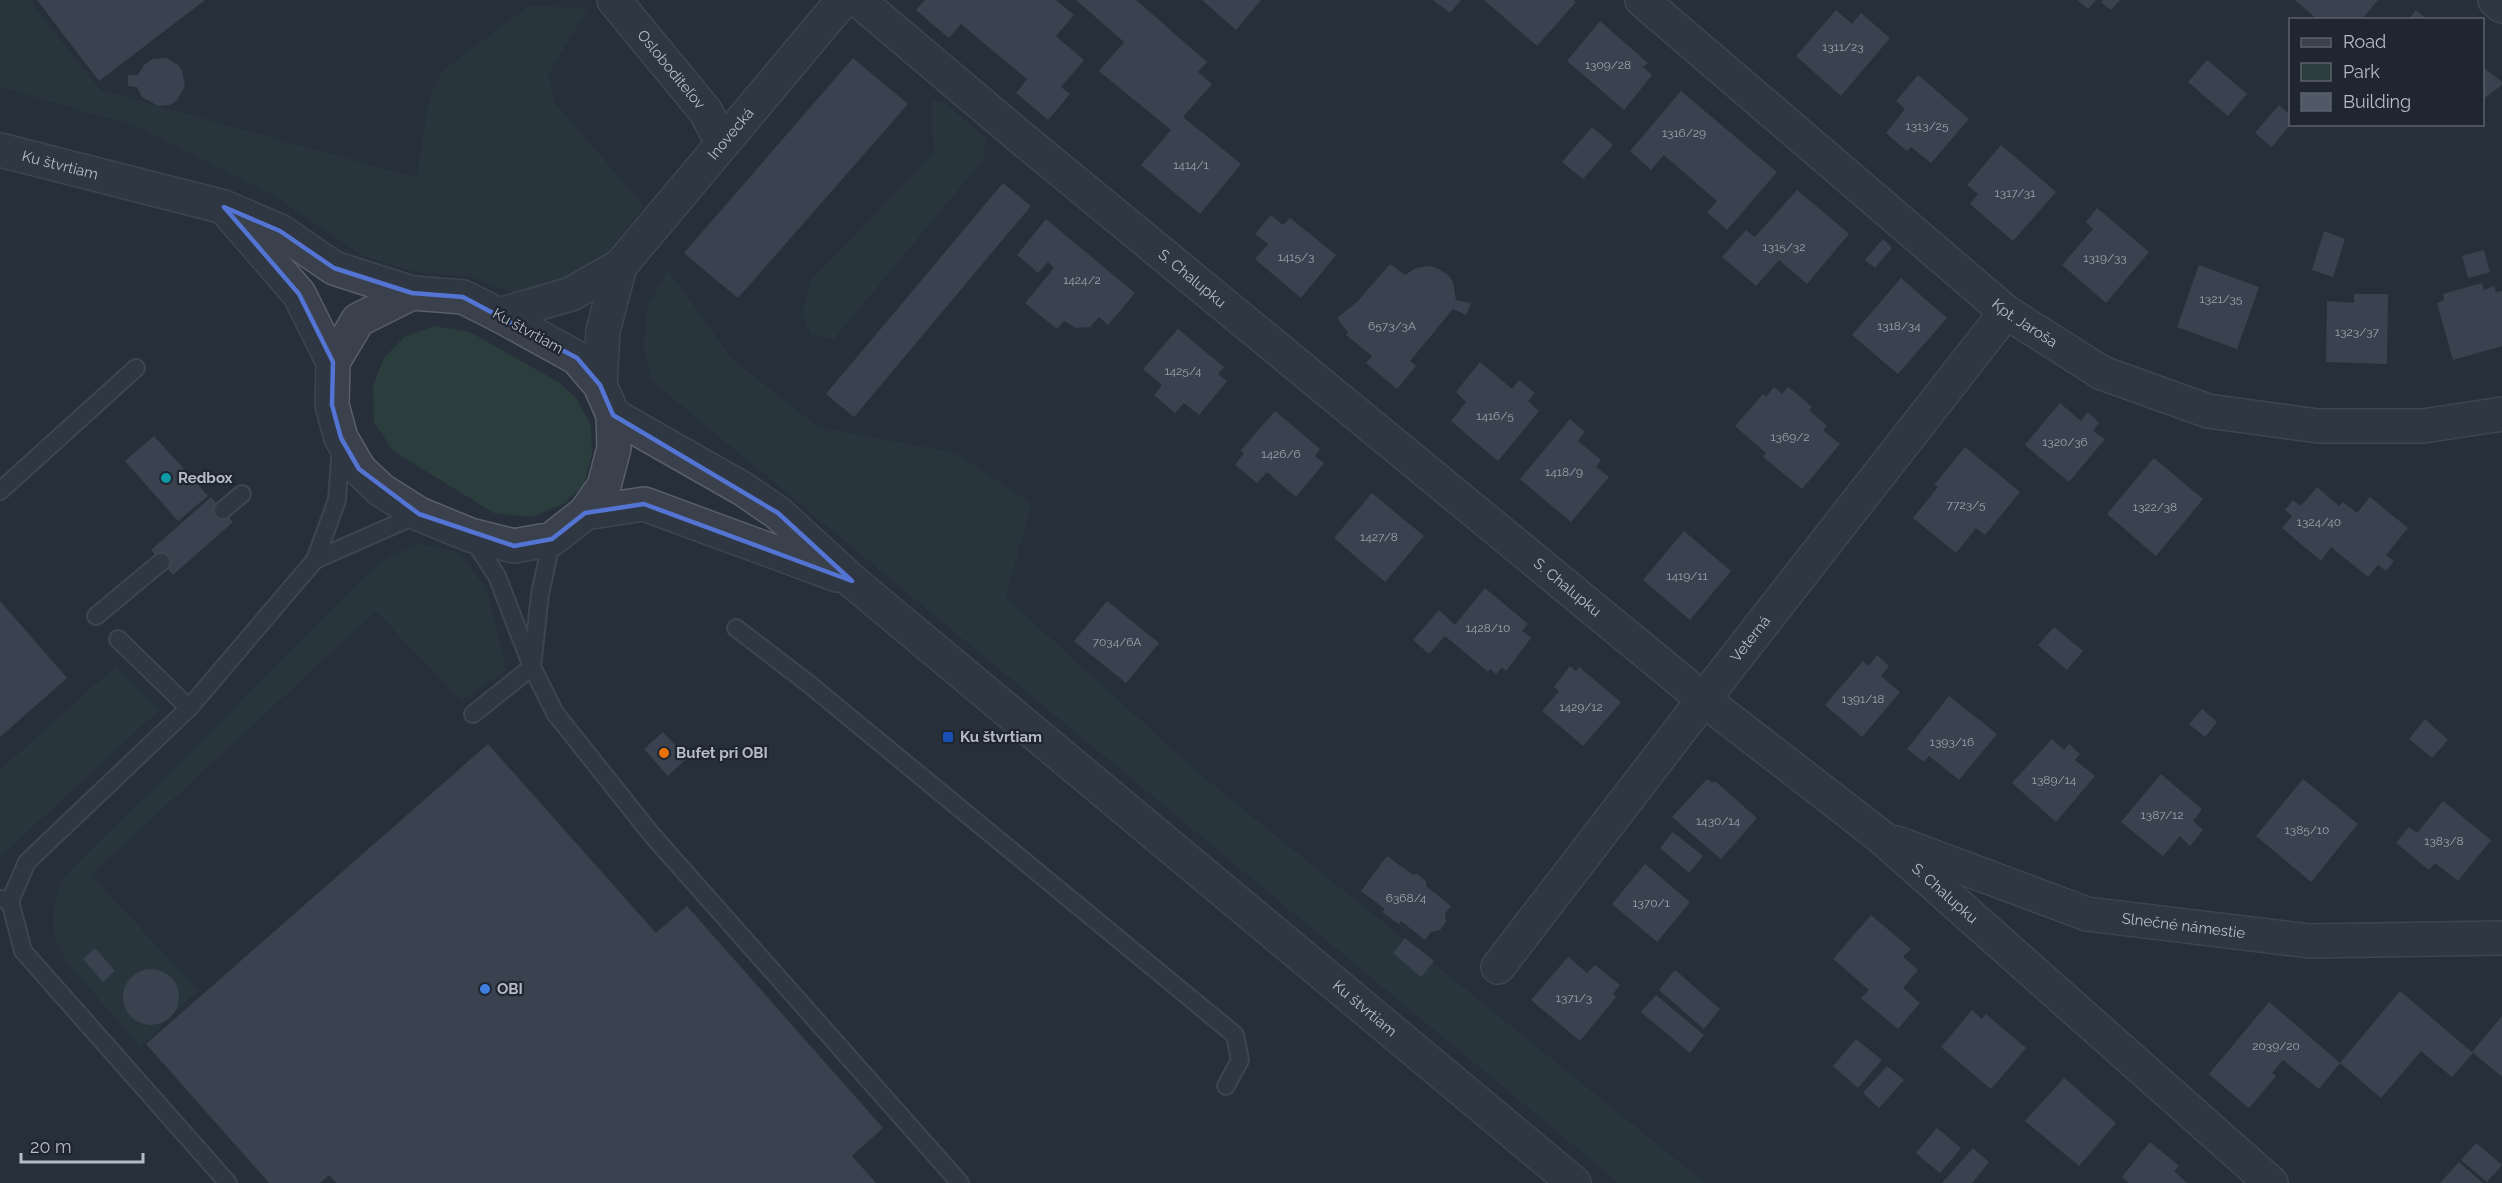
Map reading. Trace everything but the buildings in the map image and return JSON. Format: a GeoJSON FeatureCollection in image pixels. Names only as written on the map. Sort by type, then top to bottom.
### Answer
{"type":"FeatureCollection","features":[{"type":"Feature","properties":{"kind":"street","name":"Osloboditeľov"},"geometry":{"type":"LineString","coordinates":[[614,0],[706,112],[722,142]]}},
{"type":"Feature","properties":{"kind":"street","name":"Inovecká"},"geometry":{"type":"LineString","coordinates":[[499,315],[571,294],[620,266],[843,0]]}},
{"type":"Feature","properties":{"kind":"street","name":"S. Chalupku"},"geometry":{"type":"LineString","coordinates":[[858,0],[1019,136],[1703,699],[1880,836],[2271,1183]]}},
{"type":"Feature","properties":{"kind":"street","name":"Kpt. Jaroša"},"geometry":{"type":"LineString","coordinates":[[1642,0],[2006,312],[2102,373],[2208,411],[2318,426],[2423,426],[2502,414]]}},
{"type":"Feature","properties":{"kind":"street"},"geometry":{"type":"LineString","coordinates":[[2495,0],[2502,6]]}},
{"type":"Feature","properties":{"kind":"street","name":"Ku štvrtiam"},"geometry":{"type":"LineString","coordinates":[[0,150],[224,207],[280,231],[334,268],[412,293],[463,297],[577,358],[600,385],[612,416],[614,448],[604,486],[585,513],[552,539],[514,546],[470,535],[419,514],[381,490],[359,469],[341,438],[332,405],[333,362],[299,294],[224,207]]}},
{"type":"Feature","properties":{"kind":"street","name":"Inovecká"},"geometry":{"type":"LineString","coordinates":[[600,385],[603,332],[620,266]]}},
{"type":"Feature","properties":{"kind":"street","name":"Ku štvrtiam"},"geometry":{"type":"LineString","coordinates":[[333,362],[358,320],[412,293]]}},
{"type":"Feature","properties":{"kind":"street","name":"Veterná"},"geometry":{"type":"LineString","coordinates":[[1498,967],[1703,699],[2006,312]]}},
{"type":"Feature","properties":{"kind":"street","name":"Ku štvrtiam"},"geometry":{"type":"LineString","coordinates":[[612,416],[743,489],[770,507],[852,581],[1574,1183]]}},
{"type":"Feature","properties":{"kind":"street","name":"Ku štvrtiam"},"geometry":{"type":"LineString","coordinates":[[585,513],[644,504],[852,581]]}},
{"type":"Feature","properties":{"kind":"street","name":"Slnečné námestie"},"geometry":{"type":"LineString","coordinates":[[1880,836],[2087,914],[2309,940],[2502,938]]}},
{"type":"Feature","properties":{"kind":"lane"},"geometry":{"type":"LineString","coordinates":[[0,490],[136,368]]}},
{"type":"Feature","properties":{"kind":"lane"},"geometry":{"type":"LineString","coordinates":[[228,1183],[23,951],[5,900],[27,862],[189,708],[315,560],[337,500],[341,438]]}},
{"type":"Feature","properties":{"kind":"lane"},"geometry":{"type":"LineString","coordinates":[[223,510],[242,494]]}},
{"type":"Feature","properties":{"kind":"lane"},"geometry":{"type":"LineString","coordinates":[[315,560],[419,514]]}},
{"type":"Feature","properties":{"kind":"lane"},"geometry":{"type":"LineString","coordinates":[[470,535],[497,576],[532,667],[555,713],[652,835],[960,1183]]}},
{"type":"Feature","properties":{"kind":"lane"},"geometry":{"type":"LineString","coordinates":[[473,714],[532,667],[540,594],[552,539]]}},
{"type":"Feature","properties":{"kind":"lane"},"geometry":{"type":"LineString","coordinates":[[96,616],[161,562]]}},
{"type":"Feature","properties":{"kind":"lane"},"geometry":{"type":"LineString","coordinates":[[736,628],[1113,932],[1235,1035],[1240,1060],[1226,1086]]}},
{"type":"Feature","properties":{"kind":"lane"},"geometry":{"type":"LineString","coordinates":[[118,639],[189,708]]}},
{"type":"Feature","properties":{"kind":"highlighted area"},"geometry":{"type":"Polygon","coordinates":[[[224,207],[280,231],[334,268],[412,293],[463,297],[577,358],[600,385],[613,415],[778,513],[852,581],[644,504],[585,513],[552,539],[514,546],[419,514],[359,469],[341,438],[332,405],[333,362],[299,294],[224,207]]]}},
{"type":"Feature","properties":{"kind":"green space"},"geometry":{"type":"Polygon","coordinates":[[[0,0],[29,0],[100,90],[417,178],[429,98],[442,71],[530,5],[587,9],[548,75],[556,104],[644,206],[603,258],[559,288],[518,294],[468,276],[415,272],[361,255],[278,198],[138,127],[0,87],[0,0]]]}},
{"type":"Feature","properties":{"kind":"green space"},"geometry":{"type":"Polygon","coordinates":[[[932,99],[946,104],[986,139],[983,160],[834,339],[811,335],[802,313],[812,279],[933,154],[932,99]]]}},
{"type":"Feature","properties":{"kind":"green space"},"geometry":{"type":"Polygon","coordinates":[[[668,270],[733,360],[818,427],[956,453],[1031,503],[1006,598],[1202,776],[1705,1183],[1619,1183],[652,381],[644,346],[648,305],[668,270]]]}},
{"type":"Feature","properties":{"kind":"green space"},"geometry":{"type":"Polygon","coordinates":[[[434,326],[470,332],[560,383],[576,398],[591,425],[592,453],[584,485],[563,504],[532,517],[494,513],[393,451],[374,422],[373,385],[384,358],[404,337],[434,326]]]}},
{"type":"Feature","properties":{"kind":"green space"},"geometry":{"type":"Polygon","coordinates":[[[421,544],[458,552],[486,588],[506,670],[461,701],[376,611],[91,875],[198,990],[140,1047],[65,960],[53,932],[53,909],[60,883],[77,863],[167,776],[353,588],[387,557],[421,544]]]}},
{"type":"Feature","properties":{"kind":"green space"},"geometry":{"type":"Polygon","coordinates":[[[116,666],[159,710],[0,857],[0,770],[116,666]]]}},
{"type":"Feature","properties":{"kind":"place","name":"Redbox"},"geometry":{"type":"Point","coordinates":[166,478]}},
{"type":"Feature","properties":{"kind":"place","name":"Ku štvrtiam"},"geometry":{"type":"Point","coordinates":[948,737]}},
{"type":"Feature","properties":{"kind":"place","name":"Bufet pri OBI"},"geometry":{"type":"Point","coordinates":[664,753]}},
{"type":"Feature","properties":{"kind":"place","name":"OBI"},"geometry":{"type":"Point","coordinates":[485,989]}}]}
